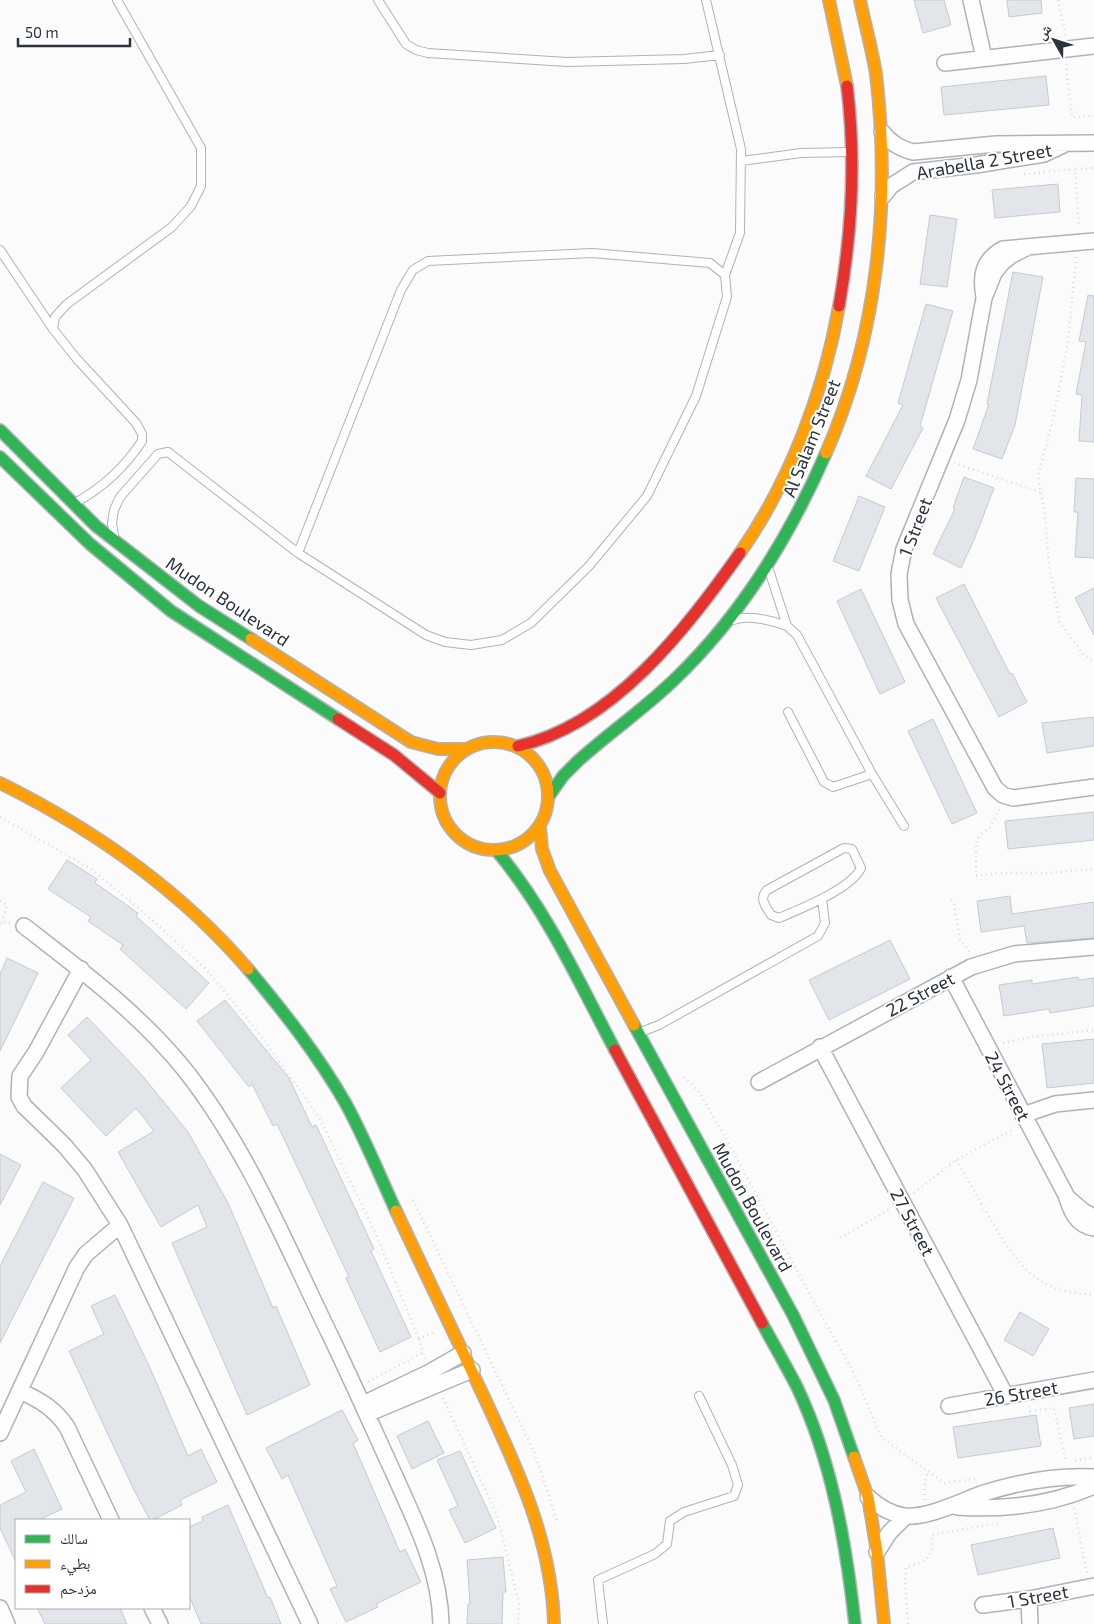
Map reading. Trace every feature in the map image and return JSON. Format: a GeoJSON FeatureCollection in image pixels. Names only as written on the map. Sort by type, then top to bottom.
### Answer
{"type":"FeatureCollection","features":[{"type":"Feature","properties":{"kind":"street","name":"Al Salam Street"},"geometry":{"type":"LineString","coordinates":[[518,746],[553,738],[592,713],[634,678],[672,640],[708,599],[740,555],[768,508],[792,460],[813,410],[828,363],[840,315],[848,266],[852,223],[849,108],[841,50],[829,0]]}},
{"type":"Feature","properties":{"kind":"street","name":"Al Salam Street"},"geometry":{"type":"LineString","coordinates":[[549,796],[572,764],[656,696],[692,661],[725,624],[768,566],[801,510],[840,423],[856,372],[869,320],[877,268],[883,196],[882,132],[876,77],[860,0]]}},
{"type":"Feature","properties":{"kind":"street"},"geometry":{"type":"LineString","coordinates":[[971,0],[984,58]]}},
{"type":"Feature","properties":{"kind":"street"},"geometry":{"type":"LineString","coordinates":[[945,63],[1094,46]]}},
{"type":"Feature","properties":{"kind":"street","name":"Arabella 2 Street"},"geometry":{"type":"LineString","coordinates":[[882,132],[890,141],[901,148],[913,152],[1007,144],[1044,143],[1063,145],[1094,143]]}},
{"type":"Feature","properties":{"kind":"street"},"geometry":{"type":"LineString","coordinates":[[1007,144],[1009,160]]}},
{"type":"Feature","properties":{"kind":"street","name":"Arabella 2 Street"},"geometry":{"type":"LineString","coordinates":[[883,196],[891,186],[913,172],[1051,153],[1063,145]]}},
{"type":"Feature","properties":{"kind":"street","name":"1 Street"},"geometry":{"type":"LineString","coordinates":[[1089,241],[1003,249],[993,255],[986,263],[982,274],[984,298],[969,380],[941,459],[904,549],[899,574],[900,600],[906,624],[995,788],[1013,798],[1094,787]]}},
{"type":"Feature","properties":{"kind":"street","name":"Mudon Boulevard"},"geometry":{"type":"LineString","coordinates":[[0,430],[73,504],[116,542],[199,606],[411,742],[438,750],[467,749]]}},
{"type":"Feature","properties":{"kind":"street"},"geometry":{"type":"LineString","coordinates":[[0,457],[40,498],[90,544],[171,611],[394,755],[440,793]]}},
{"type":"Feature","properties":{"kind":"street"},"geometry":{"type":"LineString","coordinates":[[501,741],[518,746],[535,758],[546,776],[549,796],[547,812],[540,826],[528,839],[513,847],[496,850],[478,848],[462,840],[450,827],[442,811],[440,793],[444,775],[453,760],[467,749],[483,742],[501,741]]}},
{"type":"Feature","properties":{"kind":"street","name":"1 Street"},"geometry":{"type":"LineString","coordinates":[[988,772],[1014,788],[1037,794]]}},
{"type":"Feature","properties":{"kind":"street"},"geometry":{"type":"LineString","coordinates":[[0,783],[63,815],[134,864],[171,893],[220,939],[264,989],[303,1038],[345,1104],[472,1370],[535,1511],[548,1562],[554,1624]]}},
{"type":"Feature","properties":{"kind":"street","name":"Mudon Boulevard"},"geometry":{"type":"LineString","coordinates":[[540,826],[545,860],[815,1356],[834,1400],[868,1497],[877,1552],[884,1624]]}},
{"type":"Feature","properties":{"kind":"street"},"geometry":{"type":"LineString","coordinates":[[496,850],[518,876],[547,923],[797,1388],[821,1448],[838,1510],[850,1569],[855,1624]]}},
{"type":"Feature","properties":{"kind":"street"},"geometry":{"type":"LineString","coordinates":[[24,926],[118,1000],[153,1034],[185,1070],[214,1110],[260,1191],[356,1389],[425,1544],[435,1574],[441,1605],[441,1624]]}},
{"type":"Feature","properties":{"kind":"street","name":"22 Street"},"geometry":{"type":"LineString","coordinates":[[759,1082],[951,977],[978,965],[1014,954],[1094,947]]}},
{"type":"Feature","properties":{"kind":"street"},"geometry":{"type":"LineString","coordinates":[[80,969],[36,1052],[20,1076],[18,1086],[24,1106],[42,1122],[85,1170],[120,1225],[310,1624]]}},
{"type":"Feature","properties":{"kind":"street","name":"24 Street"},"geometry":{"type":"LineString","coordinates":[[951,977],[1066,1195],[1074,1218],[1082,1225],[1094,1228]]}},
{"type":"Feature","properties":{"kind":"street","name":"27 Street"},"geometry":{"type":"LineString","coordinates":[[820,1047],[1006,1396]]}},
{"type":"Feature","properties":{"kind":"street"},"geometry":{"type":"LineString","coordinates":[[1025,1118],[1055,1104],[1094,1100]]}},
{"type":"Feature","properties":{"kind":"street","name":"24 Street"},"geometry":{"type":"LineString","coordinates":[[1066,1195],[1083,1211],[1094,1216]]}},
{"type":"Feature","properties":{"kind":"street"},"geometry":{"type":"LineString","coordinates":[[0,1434],[77,1267],[86,1254],[120,1225]]}},
{"type":"Feature","properties":{"kind":"street"},"geometry":{"type":"LineString","coordinates":[[365,1409],[463,1353]]}},
{"type":"Feature","properties":{"kind":"street"},"geometry":{"type":"LineString","coordinates":[[365,1409],[472,1370]]}},
{"type":"Feature","properties":{"kind":"street","name":"26 Street"},"geometry":{"type":"LineString","coordinates":[[949,1406],[1094,1380]]}},
{"type":"Feature","properties":{"kind":"street"},"geometry":{"type":"LineString","coordinates":[[20,1391],[49,1406],[60,1416],[111,1519]]}},
{"type":"Feature","properties":{"kind":"street"},"geometry":{"type":"LineString","coordinates":[[868,1497],[885,1510],[906,1516],[953,1507],[1001,1488],[1047,1479],[1094,1477]]}},
{"type":"Feature","properties":{"kind":"street"},"geometry":{"type":"LineString","coordinates":[[1047,1479],[1051,1500]]}},
{"type":"Feature","properties":{"kind":"street"},"geometry":{"type":"LineString","coordinates":[[953,1507],[1003,1507],[1051,1500],[1094,1486]]}},
{"type":"Feature","properties":{"kind":"street"},"geometry":{"type":"LineString","coordinates":[[877,1552],[889,1533],[906,1516]]}},
{"type":"Feature","properties":{"kind":"street","name":"1 Street"},"geometry":{"type":"LineString","coordinates":[[982,1605],[1029,1599],[1092,1587]]}},
{"type":"Feature","properties":{"kind":"street"},"geometry":{"type":"LineString","coordinates":[[1029,1599],[1030,1624]]}},
{"type":"Feature","properties":{"kind":"street"},"geometry":{"type":"LineString","coordinates":[[0,1608],[8,1624]]}},
{"type":"Feature","properties":{"kind":"street"},"geometry":{"type":"LineString","coordinates":[[152,1609],[160,1624]]}},
{"type":"Feature","properties":{"kind":"lane"},"geometry":{"type":"LineString","coordinates":[[53,329],[54,317],[67,304],[172,227],[192,206],[201,186],[201,148],[117,0]]}},
{"type":"Feature","properties":{"kind":"lane"},"geometry":{"type":"LineString","coordinates":[[378,0],[406,44],[411,48],[428,53],[567,62],[684,59],[720,55]]}},
{"type":"Feature","properties":{"kind":"lane"},"geometry":{"type":"LineString","coordinates":[[116,542],[112,523],[114,510],[120,497],[158,454],[168,452],[298,553],[426,635],[445,642],[471,645],[502,640],[531,623],[589,566],[646,496],[696,396],[727,297],[725,274],[740,233],[740,136],[706,0]]}},
{"type":"Feature","properties":{"kind":"lane"},"geometry":{"type":"LineString","coordinates":[[741,162],[801,153],[851,152]]}},
{"type":"Feature","properties":{"kind":"lane"},"geometry":{"type":"LineString","coordinates":[[0,250],[53,329],[136,423],[142,437],[142,441],[134,453],[114,475],[94,493],[73,504]]}},
{"type":"Feature","properties":{"kind":"lane"},"geometry":{"type":"LineString","coordinates":[[298,553],[401,290],[413,270],[428,261],[592,253],[710,263],[725,274]]}},
{"type":"Feature","properties":{"kind":"lane"},"geometry":{"type":"LineString","coordinates":[[768,566],[772,585],[787,626],[796,636],[872,774],[904,826]]}},
{"type":"Feature","properties":{"kind":"lane"},"geometry":{"type":"LineString","coordinates":[[725,624],[739,617],[768,619],[787,626]]}},
{"type":"Feature","properties":{"kind":"lane"},"geometry":{"type":"LineString","coordinates":[[788,712],[824,782],[833,787],[872,774]]}},
{"type":"Feature","properties":{"kind":"lane"},"geometry":{"type":"LineString","coordinates":[[844,848],[852,849],[861,868],[858,875],[822,899],[779,918],[770,915],[762,901],[763,895],[767,890],[844,848]]}},
{"type":"Feature","properties":{"kind":"lane"},"geometry":{"type":"LineString","coordinates":[[638,1033],[659,1025],[818,936],[825,923],[822,899]]}},
{"type":"Feature","properties":{"kind":"lane"},"geometry":{"type":"LineString","coordinates":[[603,1624],[598,1580],[655,1554],[667,1544],[670,1521],[684,1512],[734,1496],[738,1485],[732,1465],[699,1396]]}},
{"type":"Feature","properties":{"kind":"path"},"geometry":{"type":"LineString","coordinates":[[1058,0],[1070,49],[1071,58],[1065,60],[1072,117],[1094,116]]}},
{"type":"Feature","properties":{"kind":"path"},"geometry":{"type":"LineString","coordinates":[[1017,174],[1094,168]]}},
{"type":"Feature","properties":{"kind":"path"},"geometry":{"type":"LineString","coordinates":[[1075,169],[1079,229],[1085,229],[1089,241],[1085,254],[1077,256],[1068,341],[1053,420],[1038,476],[1045,515],[1049,564],[1060,623],[1083,654],[1094,662]]}},
{"type":"Feature","properties":{"kind":"path"},"geometry":{"type":"LineString","coordinates":[[941,459],[1040,492]]}},
{"type":"Feature","properties":{"kind":"path"},"geometry":{"type":"LineString","coordinates":[[1003,794],[996,817],[990,827],[979,836],[976,844],[976,876],[997,873],[1046,873],[1094,869]]}},
{"type":"Feature","properties":{"kind":"path"},"geometry":{"type":"LineString","coordinates":[[0,817],[91,869],[142,911],[206,968],[258,1032],[319,1117],[375,1232],[419,1339]]}},
{"type":"Feature","properties":{"kind":"path"},"geometry":{"type":"LineString","coordinates":[[951,900],[954,905],[960,939],[969,951],[976,949]]}},
{"type":"Feature","properties":{"kind":"path"},"geometry":{"type":"LineString","coordinates":[[0,901],[7,905],[2,922]]}},
{"type":"Feature","properties":{"kind":"path"},"geometry":{"type":"LineString","coordinates":[[987,1046],[1032,1037],[1094,1030]]}},
{"type":"Feature","properties":{"kind":"path"},"geometry":{"type":"LineString","coordinates":[[680,1072],[699,1092],[729,1144],[855,1375],[881,1437],[944,1483],[981,1478]]}},
{"type":"Feature","properties":{"kind":"path"},"geometry":{"type":"LineString","coordinates":[[840,1238],[902,1202],[956,1160],[1025,1118]]}},
{"type":"Feature","properties":{"kind":"path"},"geometry":{"type":"LineString","coordinates":[[956,1160],[1008,1250],[1025,1269],[1059,1290],[1072,1294],[1094,1294]]}},
{"type":"Feature","properties":{"kind":"path"},"geometry":{"type":"LineString","coordinates":[[356,1389],[422,1353]]}},
{"type":"Feature","properties":{"kind":"path"},"geometry":{"type":"LineString","coordinates":[[1027,1392],[1030,1411],[1054,1408],[1066,1462]]}},
{"type":"Feature","properties":{"kind":"path"},"geometry":{"type":"LineString","coordinates":[[443,1398],[497,1515],[519,1603],[518,1624]]}},
{"type":"Feature","properties":{"kind":"path"},"geometry":{"type":"LineString","coordinates":[[1057,1464],[1094,1457]]}},
{"type":"Feature","properties":{"kind":"path"},"geometry":{"type":"LineString","coordinates":[[1071,1494],[1092,1587]]}},
{"type":"Feature","properties":{"kind":"path"},"geometry":{"type":"LineString","coordinates":[[1065,1512],[1074,1511]]}},
{"type":"Feature","properties":{"kind":"path"},"geometry":{"type":"LineString","coordinates":[[908,1624],[906,1567],[928,1559],[933,1550],[932,1535],[1002,1523]]}},
{"type":"Feature","properties":{"kind":"building"},"geometry":{"type":"Polygon","coordinates":[[[914,0],[944,0],[951,25],[923,33],[914,0]]]}},
{"type":"Feature","properties":{"kind":"building"},"geometry":{"type":"Polygon","coordinates":[[[1007,0],[1041,0],[1042,13],[1009,17],[1007,0]]]}},
{"type":"Feature","properties":{"kind":"building"},"geometry":{"type":"Polygon","coordinates":[[[1046,76],[1049,105],[944,115],[941,87],[1046,76]]]}},
{"type":"Feature","properties":{"kind":"building"},"geometry":{"type":"Polygon","coordinates":[[[1058,184],[1060,212],[995,218],[992,190],[1058,184]]]}},
{"type":"Feature","properties":{"kind":"building"},"geometry":{"type":"Polygon","coordinates":[[[930,215],[957,219],[947,287],[920,284],[930,215]]]}},
{"type":"Feature","properties":{"kind":"building"},"geometry":{"type":"Polygon","coordinates":[[[1013,272],[1043,277],[1015,425],[1002,459],[973,449],[989,404],[987,404],[1013,272]]]}},
{"type":"Feature","properties":{"kind":"building"},"geometry":{"type":"Polygon","coordinates":[[[1088,295],[1094,296],[1094,442],[1079,441],[1082,395],[1076,394],[1086,342],[1079,341],[1088,295]]]}},
{"type":"Feature","properties":{"kind":"building"},"geometry":{"type":"Polygon","coordinates":[[[926,304],[953,311],[920,426],[923,428],[891,489],[866,476],[903,405],[898,403],[926,304]]]}},
{"type":"Feature","properties":{"kind":"building"},"geometry":{"type":"Polygon","coordinates":[[[964,477],[994,488],[961,568],[933,554],[955,509],[953,508],[964,477]]]}},
{"type":"Feature","properties":{"kind":"building"},"geometry":{"type":"Polygon","coordinates":[[[1076,478],[1094,479],[1094,558],[1075,557],[1078,512],[1074,512],[1076,478]]]}},
{"type":"Feature","properties":{"kind":"building"},"geometry":{"type":"Polygon","coordinates":[[[859,496],[885,507],[859,571],[833,561],[859,496]]]}},
{"type":"Feature","properties":{"kind":"building"},"geometry":{"type":"Polygon","coordinates":[[[964,584],[1010,674],[1012,673],[1027,702],[999,717],[936,598],[964,584]]]}},
{"type":"Feature","properties":{"kind":"building"},"geometry":{"type":"Polygon","coordinates":[[[1094,588],[1094,635],[1075,598],[1094,588]]]}},
{"type":"Feature","properties":{"kind":"building"},"geometry":{"type":"Polygon","coordinates":[[[861,589],[905,682],[880,694],[837,601],[861,589]]]}},
{"type":"Feature","properties":{"kind":"building"},"geometry":{"type":"Polygon","coordinates":[[[1094,717],[1094,746],[1047,753],[1042,723],[1094,717]]]}},
{"type":"Feature","properties":{"kind":"building"},"geometry":{"type":"Polygon","coordinates":[[[933,719],[977,813],[952,824],[908,731],[933,719]]]}},
{"type":"Feature","properties":{"kind":"building"},"geometry":{"type":"Polygon","coordinates":[[[1094,812],[1094,840],[1008,849],[1005,821],[1094,812]]]}},
{"type":"Feature","properties":{"kind":"building"},"geometry":{"type":"Polygon","coordinates":[[[67,860],[97,879],[95,883],[138,913],[136,916],[209,983],[186,1009],[120,949],[123,945],[88,921],[91,917],[48,889],[67,860]]]}},
{"type":"Feature","properties":{"kind":"building"},"geometry":{"type":"Polygon","coordinates":[[[1010,896],[1012,914],[1094,902],[1094,938],[1027,943],[1024,926],[981,932],[977,901],[1010,896]]]}},
{"type":"Feature","properties":{"kind":"building"},"geometry":{"type":"Polygon","coordinates":[[[890,940],[910,979],[829,1020],[809,980],[890,940]]]}},
{"type":"Feature","properties":{"kind":"building"},"geometry":{"type":"Polygon","coordinates":[[[7,958],[38,973],[0,1051],[0,974],[7,958]]]}},
{"type":"Feature","properties":{"kind":"building"},"geometry":{"type":"Polygon","coordinates":[[[1078,977],[1079,980],[1094,978],[1094,1006],[1050,1013],[1049,1009],[1004,1016],[999,985],[1032,980],[1032,984],[1078,977]]]}},
{"type":"Feature","properties":{"kind":"building"},"geometry":{"type":"Polygon","coordinates":[[[225,1000],[289,1078],[312,1127],[316,1125],[374,1249],[371,1251],[411,1337],[380,1352],[346,1278],[349,1277],[277,1124],[273,1126],[252,1084],[249,1087],[197,1021],[225,1000]]]}},
{"type":"Feature","properties":{"kind":"building"},"geometry":{"type":"Polygon","coordinates":[[[87,1017],[141,1074],[188,1132],[228,1203],[273,1308],[276,1306],[310,1385],[247,1415],[172,1243],[207,1227],[198,1205],[161,1227],[118,1152],[154,1131],[136,1108],[106,1136],[61,1088],[91,1060],[68,1035],[87,1017]]]}},
{"type":"Feature","properties":{"kind":"building"},"geometry":{"type":"Polygon","coordinates":[[[1094,1039],[1094,1083],[1047,1088],[1042,1044],[1094,1039]]]}},
{"type":"Feature","properties":{"kind":"building"},"geometry":{"type":"Polygon","coordinates":[[[0,1154],[21,1165],[0,1205],[0,1154]]]}},
{"type":"Feature","properties":{"kind":"building"},"geometry":{"type":"Polygon","coordinates":[[[43,1182],[74,1198],[0,1343],[0,1266],[43,1182]]]}},
{"type":"Feature","properties":{"kind":"building"},"geometry":{"type":"Polygon","coordinates":[[[115,1295],[150,1368],[188,1456],[201,1449],[217,1482],[180,1500],[182,1505],[155,1519],[149,1519],[134,1490],[69,1351],[104,1334],[91,1306],[115,1295]]]}},
{"type":"Feature","properties":{"kind":"building"},"geometry":{"type":"Polygon","coordinates":[[[1020,1312],[1049,1329],[1033,1356],[1004,1340],[1020,1312]]]}},
{"type":"Feature","properties":{"kind":"building"},"geometry":{"type":"Polygon","coordinates":[[[1094,1404],[1094,1436],[1074,1439],[1069,1408],[1094,1404]]]}},
{"type":"Feature","properties":{"kind":"building"},"geometry":{"type":"Polygon","coordinates":[[[342,1410],[358,1440],[353,1443],[400,1552],[405,1549],[421,1582],[376,1604],[378,1607],[346,1622],[330,1589],[337,1586],[288,1475],[282,1479],[266,1448],[342,1410]]]}},
{"type":"Feature","properties":{"kind":"building"},"geometry":{"type":"Polygon","coordinates":[[[1036,1415],[1041,1446],[958,1458],[953,1427],[1036,1415]]]}},
{"type":"Feature","properties":{"kind":"building"},"geometry":{"type":"Polygon","coordinates":[[[428,1421],[444,1453],[412,1469],[397,1436],[428,1421]]]}},
{"type":"Feature","properties":{"kind":"building"},"geometry":{"type":"Polygon","coordinates":[[[34,1449],[62,1509],[41,1519],[15,1519],[15,1560],[0,1528],[0,1505],[26,1492],[11,1461],[34,1449]]]}},
{"type":"Feature","properties":{"kind":"building"},"geometry":{"type":"Polygon","coordinates":[[[460,1451],[496,1528],[465,1543],[449,1510],[458,1506],[437,1460],[460,1451]]]}},
{"type":"Feature","properties":{"kind":"building"},"geometry":{"type":"Polygon","coordinates":[[[228,1505],[281,1624],[201,1624],[190,1597],[190,1527],[203,1521],[202,1517],[228,1505]]]}},
{"type":"Feature","properties":{"kind":"building"},"geometry":{"type":"Polygon","coordinates":[[[1053,1528],[1060,1558],[978,1575],[971,1545],[1053,1528]]]}},
{"type":"Feature","properties":{"kind":"building"},"geometry":{"type":"Polygon","coordinates":[[[503,1557],[506,1592],[503,1592],[502,1624],[467,1624],[468,1604],[470,1604],[467,1560],[503,1557]]]}},
{"type":"Feature","properties":{"kind":"building"},"geometry":{"type":"Polygon","coordinates":[[[38,1609],[120,1609],[127,1624],[45,1624],[38,1609]]]}},
{"type":"Feature","properties":{"kind":"traffic: fast"},"geometry":{"type":"LineString","coordinates":[[0,430],[96,526],[199,606],[251,639]]}},
{"type":"Feature","properties":{"kind":"traffic: fast"},"geometry":{"type":"LineString","coordinates":[[549,796],[563,776],[578,761],[663,691],[721,629],[742,602],[779,545],[812,485],[826,453]]}},
{"type":"Feature","properties":{"kind":"traffic: fast"},"geometry":{"type":"LineString","coordinates":[[0,457],[90,544],[171,611],[338,719]]}},
{"type":"Feature","properties":{"kind":"traffic: fast"},"geometry":{"type":"LineString","coordinates":[[496,850],[531,897],[546,921],[575,972],[615,1050]]}},
{"type":"Feature","properties":{"kind":"traffic: fast"},"geometry":{"type":"LineString","coordinates":[[248,969],[275,1001],[324,1068],[360,1131],[396,1211]]}},
{"type":"Feature","properties":{"kind":"traffic: fast"},"geometry":{"type":"LineString","coordinates":[[634,1025],[793,1315],[834,1400],[854,1457]]}},
{"type":"Feature","properties":{"kind":"traffic: fast"},"geometry":{"type":"LineString","coordinates":[[762,1323],[797,1387],[820,1444],[842,1533],[855,1624]]}},
{"type":"Feature","properties":{"kind":"traffic: slow"},"geometry":{"type":"LineString","coordinates":[[829,0],[847,86]]}},
{"type":"Feature","properties":{"kind":"traffic: slow"},"geometry":{"type":"LineString","coordinates":[[826,453],[844,408],[858,362],[869,315],[880,219],[882,171],[876,74],[860,0]]}},
{"type":"Feature","properties":{"kind":"traffic: slow"},"geometry":{"type":"LineString","coordinates":[[740,553],[774,496],[803,435],[824,371],[839,306]]}},
{"type":"Feature","properties":{"kind":"traffic: slow"},"geometry":{"type":"LineString","coordinates":[[251,639],[411,742],[438,749],[467,749]]}},
{"type":"Feature","properties":{"kind":"traffic: slow"},"geometry":{"type":"LineString","coordinates":[[494,742],[515,746],[532,758],[544,775],[548,796],[544,817],[532,834],[515,846],[494,850],[473,846],[456,834],[444,817],[440,796],[444,775],[456,758],[473,746],[494,742]]}},
{"type":"Feature","properties":{"kind":"traffic: slow"},"geometry":{"type":"LineString","coordinates":[[0,783],[68,820],[133,864],[194,913],[248,969]]}},
{"type":"Feature","properties":{"kind":"traffic: slow"},"geometry":{"type":"LineString","coordinates":[[540,826],[542,849],[550,871],[634,1025]]}},
{"type":"Feature","properties":{"kind":"traffic: slow"},"geometry":{"type":"LineString","coordinates":[[396,1211],[521,1479],[540,1535],[547,1564],[554,1624]]}},
{"type":"Feature","properties":{"kind":"traffic: slow"},"geometry":{"type":"LineString","coordinates":[[854,1457],[868,1497],[877,1552],[884,1624]]}},
{"type":"Feature","properties":{"kind":"traffic: jam"},"geometry":{"type":"LineString","coordinates":[[839,306],[850,224],[852,168],[847,86]]}},
{"type":"Feature","properties":{"kind":"traffic: jam"},"geometry":{"type":"LineString","coordinates":[[518,746],[553,735],[585,718],[616,696],[671,642],[740,553]]}},
{"type":"Feature","properties":{"kind":"traffic: jam"},"geometry":{"type":"LineString","coordinates":[[338,719],[394,755],[440,793]]}},
{"type":"Feature","properties":{"kind":"traffic: jam"},"geometry":{"type":"LineString","coordinates":[[615,1050],[762,1323]]}}]}
